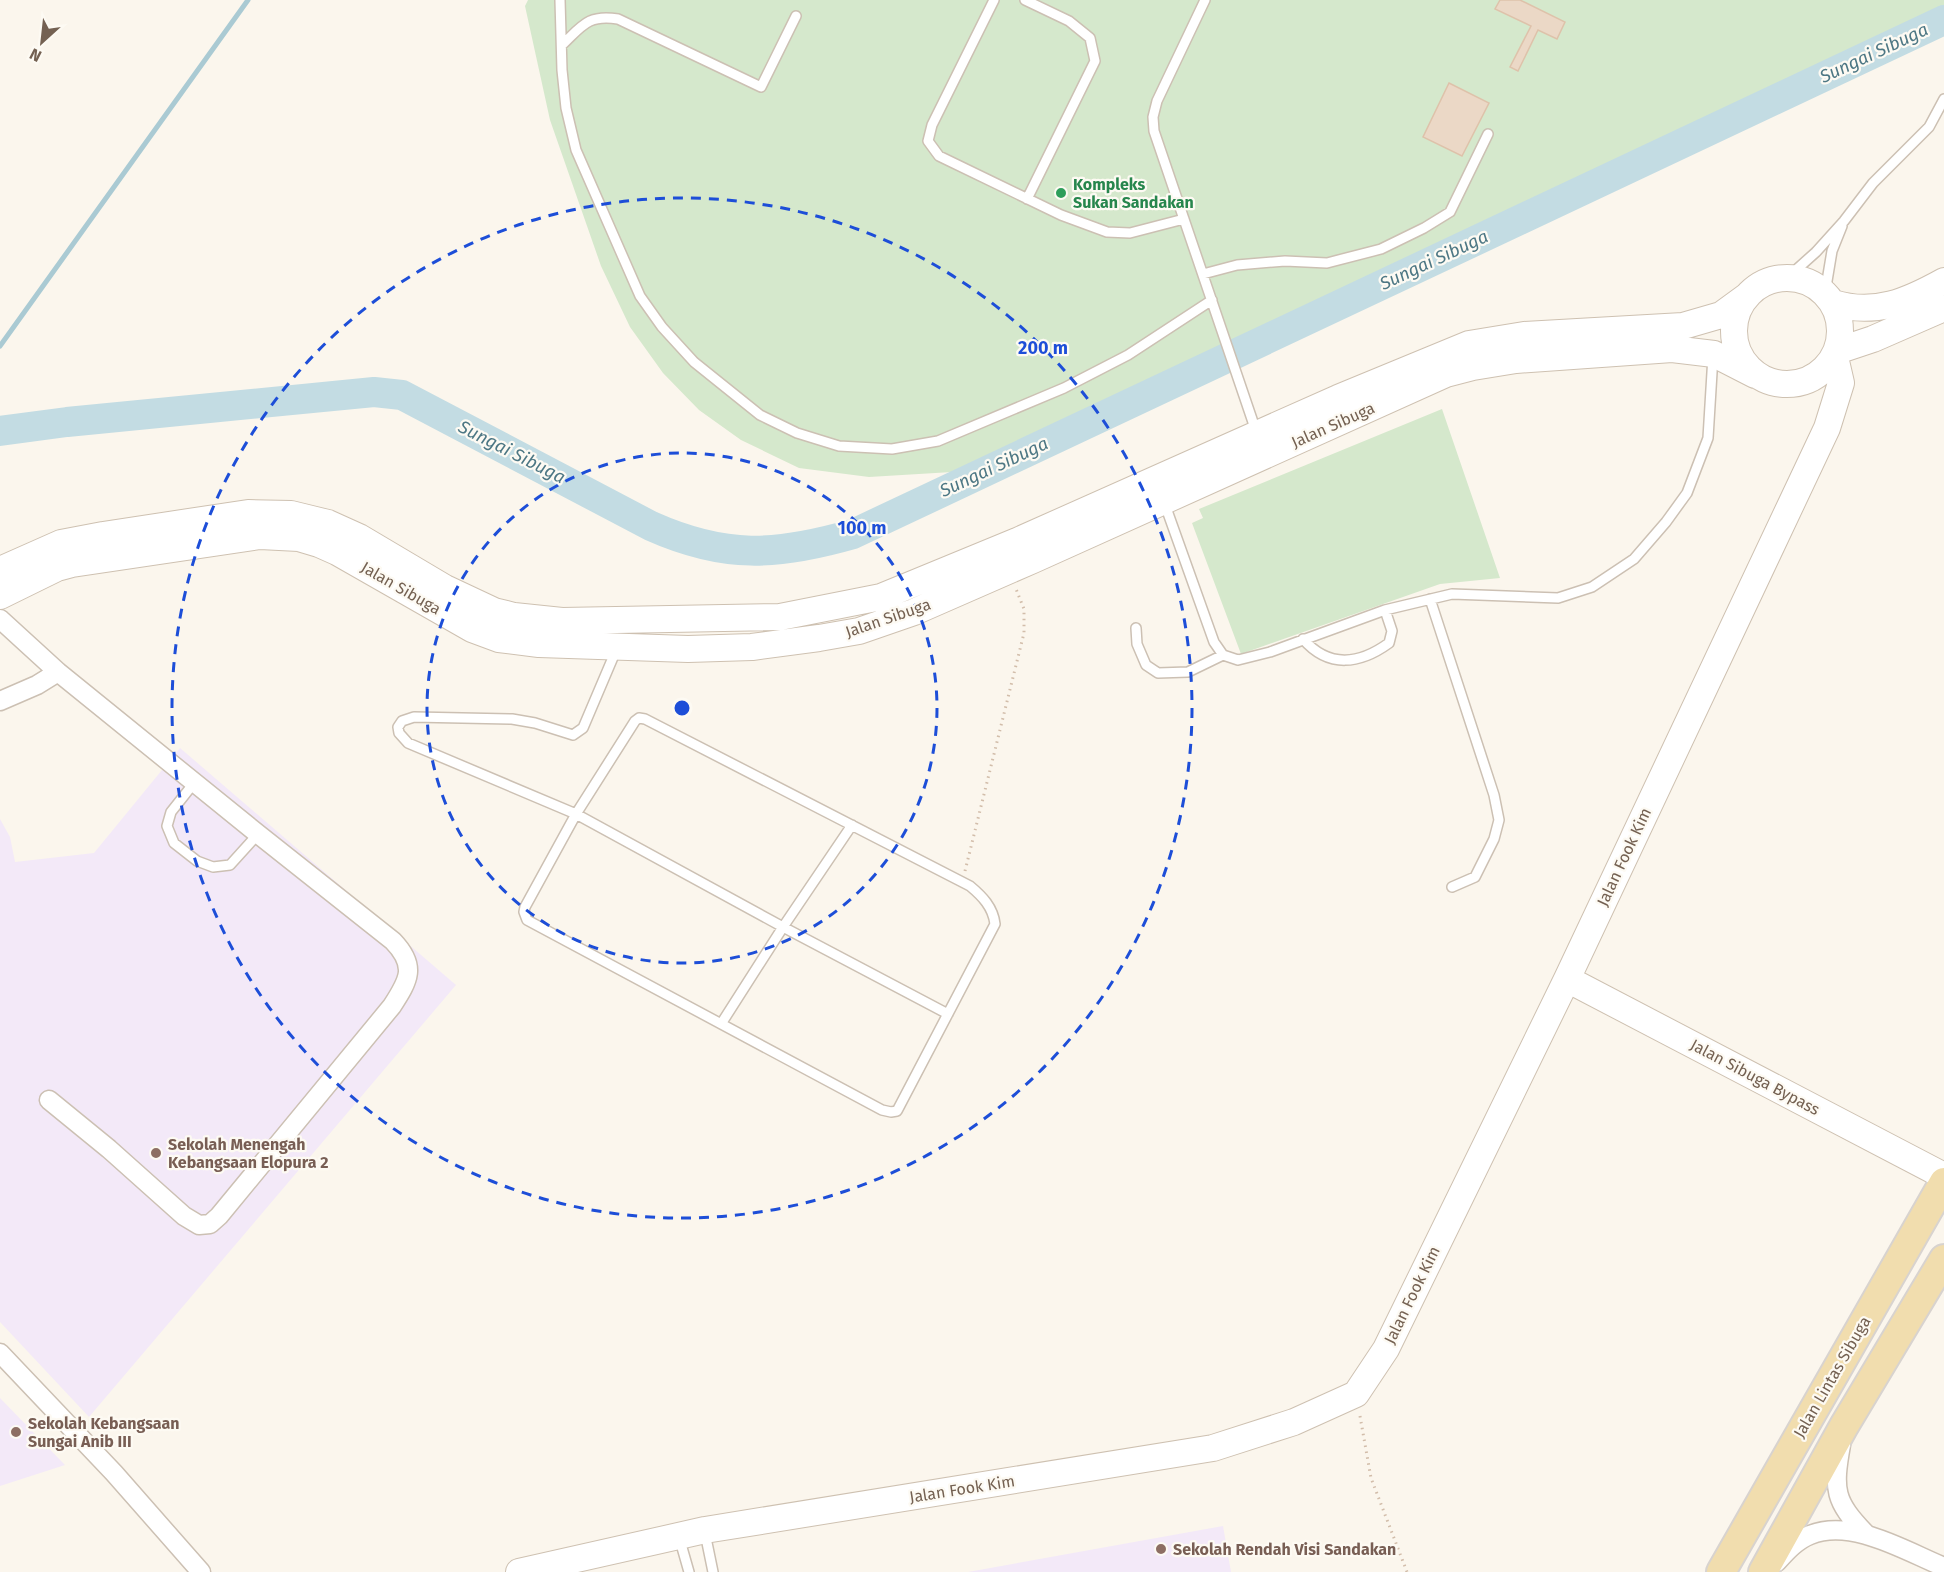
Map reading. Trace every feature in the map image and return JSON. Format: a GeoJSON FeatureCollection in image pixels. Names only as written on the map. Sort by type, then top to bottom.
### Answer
{"type":"FeatureCollection","features":[{"type":"Feature","properties":{"kind":"main road"},"geometry":{"type":"LineString","coordinates":[[1786,278],[1801,279],[1814,285],[1829,298],[1840,319],[1841,335],[1836,354],[1824,371],[1809,381],[1791,385],[1772,383],[1755,375],[1743,362],[1735,346],[1733,328],[1737,310],[1747,296],[1765,283],[1786,278]]}},
{"type":"Feature","properties":{"kind":"main road"},"geometry":{"type":"LineString","coordinates":[[1829,298],[1864,309],[1894,305],[1917,296],[1944,281]]}},
{"type":"Feature","properties":{"kind":"main road","name":"Jalan Sibuga"},"geometry":{"type":"LineString","coordinates":[[0,570],[61,543],[214,518],[270,512],[308,517],[359,537],[445,588],[494,611],[514,616],[562,621],[780,617],[881,597],[1017,541],[1338,398],[1469,344],[1524,335],[1683,326],[1721,315],[1747,296]]}},
{"type":"Feature","properties":{"kind":"main road"},"geometry":{"type":"LineString","coordinates":[[1836,354],[1944,308]]}},
{"type":"Feature","properties":{"kind":"main road","name":"Jalan Sibuga"},"geometry":{"type":"LineString","coordinates":[[0,596],[57,568],[72,564],[260,536],[281,536],[299,538],[337,552],[472,629],[518,642],[688,649],[752,646],[819,638],[859,631],[914,612],[1446,374],[1489,364],[1527,359],[1672,349],[1714,354],[1755,375]]}},
{"type":"Feature","properties":{"kind":"main road","name":"Jalan Fook Kim"},"geometry":{"type":"LineString","coordinates":[[519,1572],[705,1530],[1213,1448],[1294,1422],[1356,1394],[1386,1349],[1567,979],[1832,417],[1841,383],[1836,354]]}},
{"type":"Feature","properties":{"kind":"main road"},"geometry":{"type":"LineString","coordinates":[[1809,381],[1818,390],[1832,417]]}},
{"type":"Feature","properties":{"kind":"main road","name":"Jalan Sibuga Bypass"},"geometry":{"type":"LineString","coordinates":[[1567,979],[1944,1176]]}},
{"type":"Feature","properties":{"kind":"main road","name":"Jalan Lintas Sibuga"},"geometry":{"type":"LineString","coordinates":[[1721,1572],[1944,1182]]}},
{"type":"Feature","properties":{"kind":"main road"},"geometry":{"type":"LineString","coordinates":[[1762,1572],[1844,1426],[1944,1259]]}},
{"type":"Feature","properties":{"kind":"street"},"geometry":{"type":"LineString","coordinates":[[0,619],[58,672],[393,941],[405,954],[409,967],[406,981],[392,1006],[210,1224],[199,1225],[184,1216],[109,1149],[49,1100]]}},
{"type":"Feature","properties":{"kind":"street"},"geometry":{"type":"LineString","coordinates":[[0,701],[37,685],[58,672]]}},
{"type":"Feature","properties":{"kind":"street"},"geometry":{"type":"LineString","coordinates":[[0,1353],[114,1473],[201,1572]]}},
{"type":"Feature","properties":{"kind":"street"},"geometry":{"type":"LineString","coordinates":[[1844,1426],[1835,1475],[1838,1495],[1848,1516],[1866,1534]]}},
{"type":"Feature","properties":{"kind":"street"},"geometry":{"type":"LineString","coordinates":[[1768,1572],[1787,1551],[1809,1535],[1836,1530],[1851,1530],[1866,1534],[1944,1567]]}},
{"type":"Feature","properties":{"kind":"lane"},"geometry":{"type":"LineString","coordinates":[[560,0],[566,108],[576,150],[640,296],[662,327],[694,362],[760,415],[797,433],[839,446],[892,449],[938,441],[1064,388],[1128,355],[1212,300]]}},
{"type":"Feature","properties":{"kind":"lane"},"geometry":{"type":"LineString","coordinates":[[994,0],[932,125],[928,141],[939,156],[1061,215],[1107,232],[1130,233],[1184,219]]}},
{"type":"Feature","properties":{"kind":"lane"},"geometry":{"type":"LineString","coordinates":[[1025,0],[1069,21],[1090,38],[1095,61],[1028,199]]}},
{"type":"Feature","properties":{"kind":"lane"},"geometry":{"type":"LineString","coordinates":[[1205,0],[1157,101],[1153,117],[1154,131],[1257,434]]}},
{"type":"Feature","properties":{"kind":"lane"},"geometry":{"type":"LineString","coordinates":[[562,45],[586,22],[603,16],[618,19],[760,87],[796,16]]}},
{"type":"Feature","properties":{"kind":"lane"},"geometry":{"type":"LineString","coordinates":[[1786,278],[1816,252],[1873,183],[1929,127],[1944,99]]}},
{"type":"Feature","properties":{"kind":"lane"},"geometry":{"type":"LineString","coordinates":[[1203,274],[1237,265],[1285,261],[1327,263],[1381,249],[1424,228],[1450,212],[1488,134]]}},
{"type":"Feature","properties":{"kind":"lane"},"geometry":{"type":"LineString","coordinates":[[1829,298],[1832,251],[1844,220]]}},
{"type":"Feature","properties":{"kind":"lane"},"geometry":{"type":"LineString","coordinates":[[1164,501],[1214,642],[1223,655],[1238,660],[1384,610],[1452,594],[1558,598],[1592,587],[1635,559],[1687,493],[1708,438],[1714,354]]}},
{"type":"Feature","properties":{"kind":"lane"},"geometry":{"type":"LineString","coordinates":[[1430,599],[1494,795],[1499,820],[1494,839],[1475,877],[1452,887]]}},
{"type":"Feature","properties":{"kind":"lane"},"geometry":{"type":"LineString","coordinates":[[1304,639],[1314,652],[1329,659],[1346,661],[1377,652],[1389,643],[1392,632],[1384,610]]}},
{"type":"Feature","properties":{"kind":"lane"},"geometry":{"type":"LineString","coordinates":[[1136,628],[1137,644],[1146,664],[1158,673],[1188,672],[1223,655]]}},
{"type":"Feature","properties":{"kind":"lane"},"geometry":{"type":"LineString","coordinates":[[618,646],[583,729],[573,735],[535,723],[513,719],[414,717],[402,721],[399,727],[402,738],[408,743],[576,814],[948,1014]]}},
{"type":"Feature","properties":{"kind":"lane"},"geometry":{"type":"LineString","coordinates":[[639,718],[852,825],[975,890],[994,915],[995,924],[897,1111],[882,1110],[527,920],[525,916],[525,907],[576,814],[639,718]]}},
{"type":"Feature","properties":{"kind":"lane"},"geometry":{"type":"LineString","coordinates":[[194,783],[171,812],[166,826],[174,843],[197,861],[213,867],[230,865],[258,834]]}},
{"type":"Feature","properties":{"kind":"lane"},"geometry":{"type":"LineString","coordinates":[[721,1024],[852,825]]}},
{"type":"Feature","properties":{"kind":"lane"},"geometry":{"type":"LineString","coordinates":[[705,1530],[713,1572]]}},
{"type":"Feature","properties":{"kind":"lane"},"geometry":{"type":"LineString","coordinates":[[679,1535],[689,1572]]}},
{"type":"Feature","properties":{"kind":"path"},"geometry":{"type":"LineString","coordinates":[[962,882],[1024,633],[1024,609],[1008,571]]}},
{"type":"Feature","properties":{"kind":"path"},"geometry":{"type":"LineString","coordinates":[[1356,1394],[1371,1478],[1407,1572]]}},
{"type":"Feature","properties":{"kind":"shaded area","name":"Sekolah Menengah Kebangsaan Elopura 2"},"geometry":{"type":"Polygon","coordinates":[[[180,748],[456,985],[89,1417],[0,1322],[0,819],[10,837],[15,862],[94,853],[180,748]]]}},
{"type":"Feature","properties":{"kind":"shaded area","name":"Sekolah Kebangsaan Sungai Anib III"},"geometry":{"type":"Polygon","coordinates":[[[0,1398],[65,1465],[0,1486],[0,1398]]]}},
{"type":"Feature","properties":{"kind":"shaded area","name":"Sekolah Rendah Visi Sandakan"},"geometry":{"type":"Polygon","coordinates":[[[1223,1526],[1231,1572],[968,1572],[1223,1526]]]}},
{"type":"Feature","properties":{"kind":"green space","name":"Kompleks Sukan Sandakan"},"geometry":{"type":"Polygon","coordinates":[[[528,0],[1944,0],[1944,7],[952,472],[869,477],[799,468],[741,440],[699,410],[663,373],[630,327],[601,266],[550,120],[525,6],[528,0]]]}},
{"type":"Feature","properties":{"kind":"green space"},"geometry":{"type":"Polygon","coordinates":[[[1442,409],[1500,578],[1440,584],[1241,654],[1192,523],[1203,518],[1199,509],[1442,409]]]}},
{"type":"Feature","properties":{"kind":"building"},"geometry":{"type":"Polygon","coordinates":[[[1500,0],[1520,0],[1565,22],[1557,39],[1538,30],[1518,71],[1510,67],[1531,26],[1495,9],[1500,0]]]}},
{"type":"Feature","properties":{"kind":"building"},"geometry":{"type":"Polygon","coordinates":[[[1449,83],[1489,103],[1462,156],[1423,137],[1449,83]]]}},
{"type":"Feature","properties":{"kind":"waterway"},"geometry":{"type":"LineString","coordinates":[[0,346],[248,0]]}},
{"type":"Feature","properties":{"kind":"waterway","name":"Sungai Sibuga"},"geometry":{"type":"LineString","coordinates":[[0,431],[67,422],[374,392],[402,395],[651,526],[678,537],[727,549],[751,551],[799,547],[853,534],[1944,20]]}},
{"type":"Feature","properties":{"kind":"place","name":"Kompleks Sukan Sandakan"},"geometry":{"type":"Point","coordinates":[1061,193]}},
{"type":"Feature","properties":{"kind":"place","name":"Sekolah Menengah Kebangsaan Elopura 2"},"geometry":{"type":"Point","coordinates":[156,1153]}},
{"type":"Feature","properties":{"kind":"place","name":"Sekolah Kebangsaan Sungai Anib III"},"geometry":{"type":"Point","coordinates":[16,1432]}},
{"type":"Feature","properties":{"kind":"place","name":"Sekolah Rendah Visi Sandakan"},"geometry":{"type":"Point","coordinates":[1161,1549]}}]}
